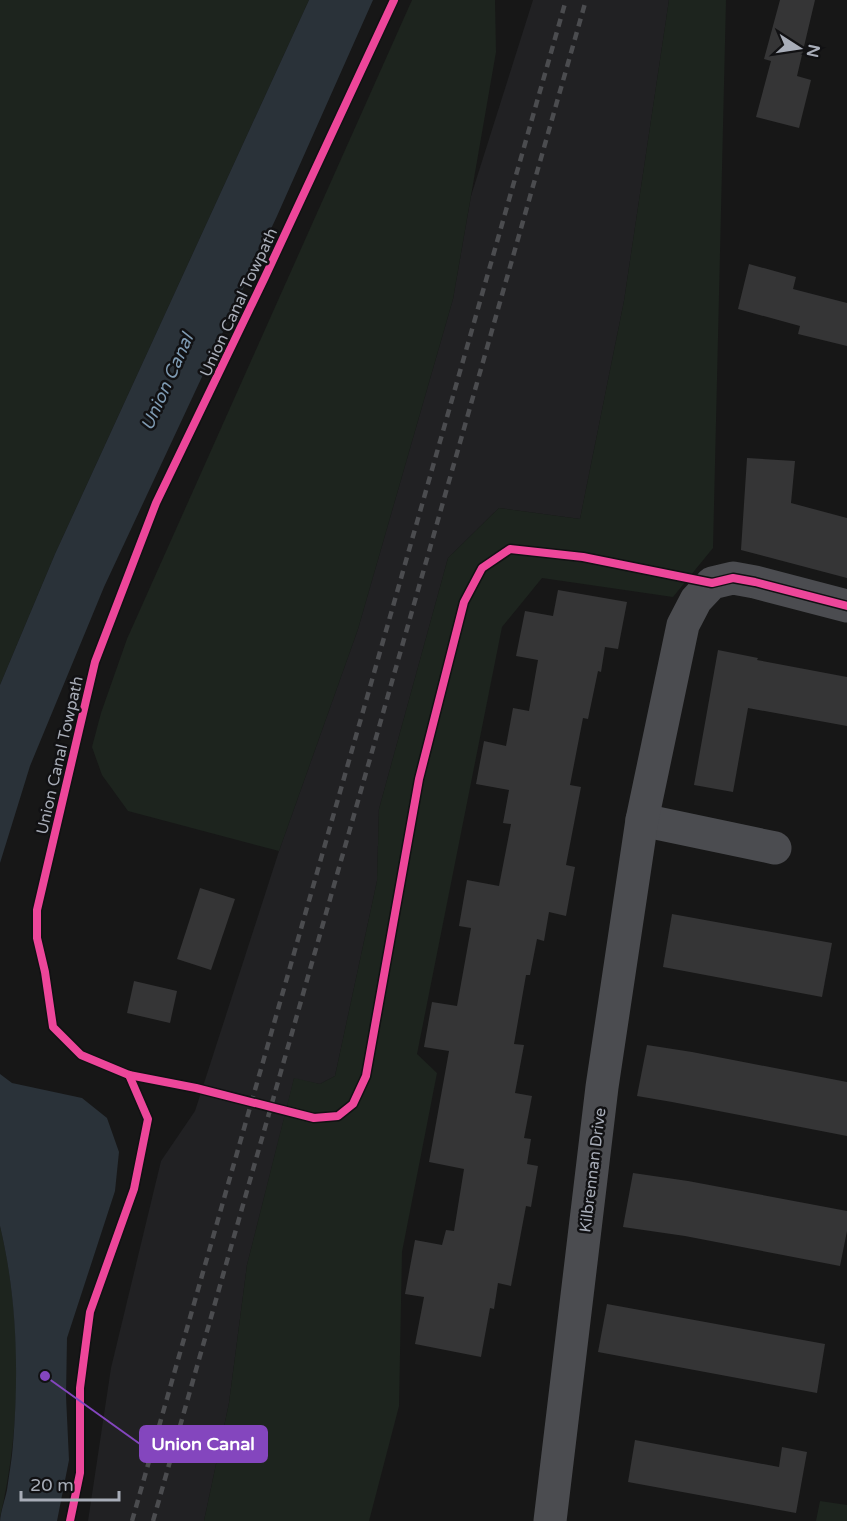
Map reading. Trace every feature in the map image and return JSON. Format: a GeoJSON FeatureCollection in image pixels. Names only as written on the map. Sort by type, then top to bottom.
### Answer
{"type":"FeatureCollection","features":[{"type":"Feature","properties":{"kind":"street","name":"Kilbrennan Drive"},"geometry":{"type":"LineString","coordinates":[[550,1521],[602,1087],[642,820],[683,625],[696,600],[712,583],[733,578],[847,606]]}},
{"type":"Feature","properties":{"kind":"street"},"geometry":{"type":"LineString","coordinates":[[642,820],[775,848]]}},
{"type":"Feature","properties":{"kind":"shaded area"},"geometry":{"type":"Polygon","coordinates":[[[0,0],[309,0],[55,554],[0,685],[0,0]]]}},
{"type":"Feature","properties":{"kind":"shaded area"},"geometry":{"type":"Polygon","coordinates":[[[412,0],[495,0],[496,52],[453,299],[358,629],[279,851],[128,811],[102,775],[92,747],[101,713],[127,639],[412,0]]]}},
{"type":"Feature","properties":{"kind":"shaded area"},"geometry":{"type":"Polygon","coordinates":[[[533,0],[669,0],[624,301],[580,519],[499,508],[448,558],[379,809],[377,881],[335,1076],[320,1084],[294,1079],[247,1265],[229,1403],[204,1521],[88,1521],[111,1368],[161,1161],[195,1111],[279,851],[358,629],[453,299],[471,196],[533,0]]]}},
{"type":"Feature","properties":{"kind":"shaded area"},"geometry":{"type":"Polygon","coordinates":[[[669,0],[726,0],[713,548],[673,597],[542,578],[502,627],[417,1054],[437,1073],[402,1252],[399,1406],[369,1521],[204,1521],[229,1403],[247,1265],[294,1078],[320,1084],[335,1076],[377,881],[379,809],[448,558],[499,508],[580,519],[624,301],[669,0]]]}},
{"type":"Feature","properties":{"kind":"shaded area"},"geometry":{"type":"Polygon","coordinates":[[[0,1226],[12,1297],[16,1371],[12,1446],[0,1517],[0,1226]]]}},
{"type":"Feature","properties":{"kind":"shaded area"},"geometry":{"type":"Polygon","coordinates":[[[820,1501],[847,1505],[847,1521],[816,1521],[820,1501]]]}},
{"type":"Feature","properties":{"kind":"water"},"geometry":{"type":"Polygon","coordinates":[[[309,0],[373,0],[277,216],[104,587],[30,766],[0,863],[0,685],[55,554],[309,0]]]}},
{"type":"Feature","properties":{"kind":"water"},"geometry":{"type":"Polygon","coordinates":[[[0,1074],[12,1083],[82,1098],[107,1118],[119,1152],[115,1191],[67,1338],[66,1396],[69,1460],[57,1521],[0,1521],[13,1450],[16,1362],[10,1280],[0,1226],[0,1074]]]}},
{"type":"Feature","properties":{"kind":"building"},"geometry":{"type":"Polygon","coordinates":[[[780,0],[815,0],[797,76],[811,80],[799,128],[756,117],[771,61],[764,59],[780,0]]]}},
{"type":"Feature","properties":{"kind":"building"},"geometry":{"type":"Polygon","coordinates":[[[749,264],[796,277],[793,289],[847,303],[847,346],[798,334],[800,326],[738,309],[749,264]]]}},
{"type":"Feature","properties":{"kind":"building"},"geometry":{"type":"Polygon","coordinates":[[[747,458],[795,461],[791,503],[847,518],[847,578],[741,550],[747,458]]]}},
{"type":"Feature","properties":{"kind":"building"},"geometry":{"type":"Polygon","coordinates":[[[558,590],[627,602],[618,649],[605,647],[601,672],[598,671],[588,719],[583,718],[570,785],[581,787],[566,865],[575,867],[566,916],[549,912],[544,941],[537,939],[530,975],[526,975],[514,1044],[524,1045],[515,1093],[532,1096],[524,1138],[531,1139],[527,1164],[538,1166],[531,1207],[526,1206],[511,1286],[498,1283],[494,1309],[490,1308],[481,1357],[415,1344],[424,1297],[405,1294],[415,1240],[442,1245],[446,1230],[454,1231],[464,1169],[429,1162],[449,1051],[424,1047],[432,1002],[457,1006],[471,928],[459,926],[467,880],[499,886],[511,824],[503,823],[509,790],[476,784],[484,741],[506,746],[513,708],[529,711],[538,660],[516,656],[525,611],[553,616],[558,590]]]}},
{"type":"Feature","properties":{"kind":"building"},"geometry":{"type":"Polygon","coordinates":[[[718,650],[847,677],[847,726],[748,708],[733,792],[694,785],[718,650]]]}},
{"type":"Feature","properties":{"kind":"building"},"geometry":{"type":"Polygon","coordinates":[[[200,888],[235,899],[211,970],[177,959],[200,888]]]}},
{"type":"Feature","properties":{"kind":"building"},"geometry":{"type":"Polygon","coordinates":[[[672,914],[832,943],[822,997],[663,967],[672,914]]]}},
{"type":"Feature","properties":{"kind":"building"},"geometry":{"type":"Polygon","coordinates":[[[134,981],[177,991],[170,1023],[127,1013],[134,981]]]}},
{"type":"Feature","properties":{"kind":"building"},"geometry":{"type":"Polygon","coordinates":[[[647,1045],[847,1082],[847,1136],[637,1096],[647,1045]]]}},
{"type":"Feature","properties":{"kind":"building"},"geometry":{"type":"Polygon","coordinates":[[[633,1173],[847,1211],[847,1231],[840,1266],[685,1236],[623,1227],[633,1173]]]}},
{"type":"Feature","properties":{"kind":"building"},"geometry":{"type":"Polygon","coordinates":[[[607,1304],[825,1344],[817,1393],[598,1352],[607,1304]]]}},
{"type":"Feature","properties":{"kind":"building"},"geometry":{"type":"Polygon","coordinates":[[[635,1440],[779,1467],[782,1447],[807,1452],[796,1513],[628,1482],[635,1440]]]}},
{"type":"Feature","properties":{"kind":"railway"},"geometry":{"type":"LineString","coordinates":[[132,1521],[566,0]]}},
{"type":"Feature","properties":{"kind":"railway"},"geometry":{"type":"LineString","coordinates":[[153,1521],[586,0]]}},
{"type":"Feature","properties":{"kind":"cycle path","name":"Union Canal Towpath"},"geometry":{"type":"LineString","coordinates":[[394,0],[265,277],[156,503],[95,662],[37,910],[37,938],[45,972],[53,1027],[81,1055],[129,1075],[196,1088],[314,1118],[338,1116],[353,1104],[366,1076],[419,779],[464,602],[482,568],[510,549],[583,557],[712,583],[733,578],[847,606]]}},
{"type":"Feature","properties":{"kind":"cycle path"},"geometry":{"type":"LineString","coordinates":[[70,1521],[80,1473],[80,1388],[90,1312],[134,1189],[148,1119],[129,1075]]}},
{"type":"Feature","properties":{"kind":"place","name":"Union Canal"},"geometry":{"type":"Point","coordinates":[45,1376]}}]}
